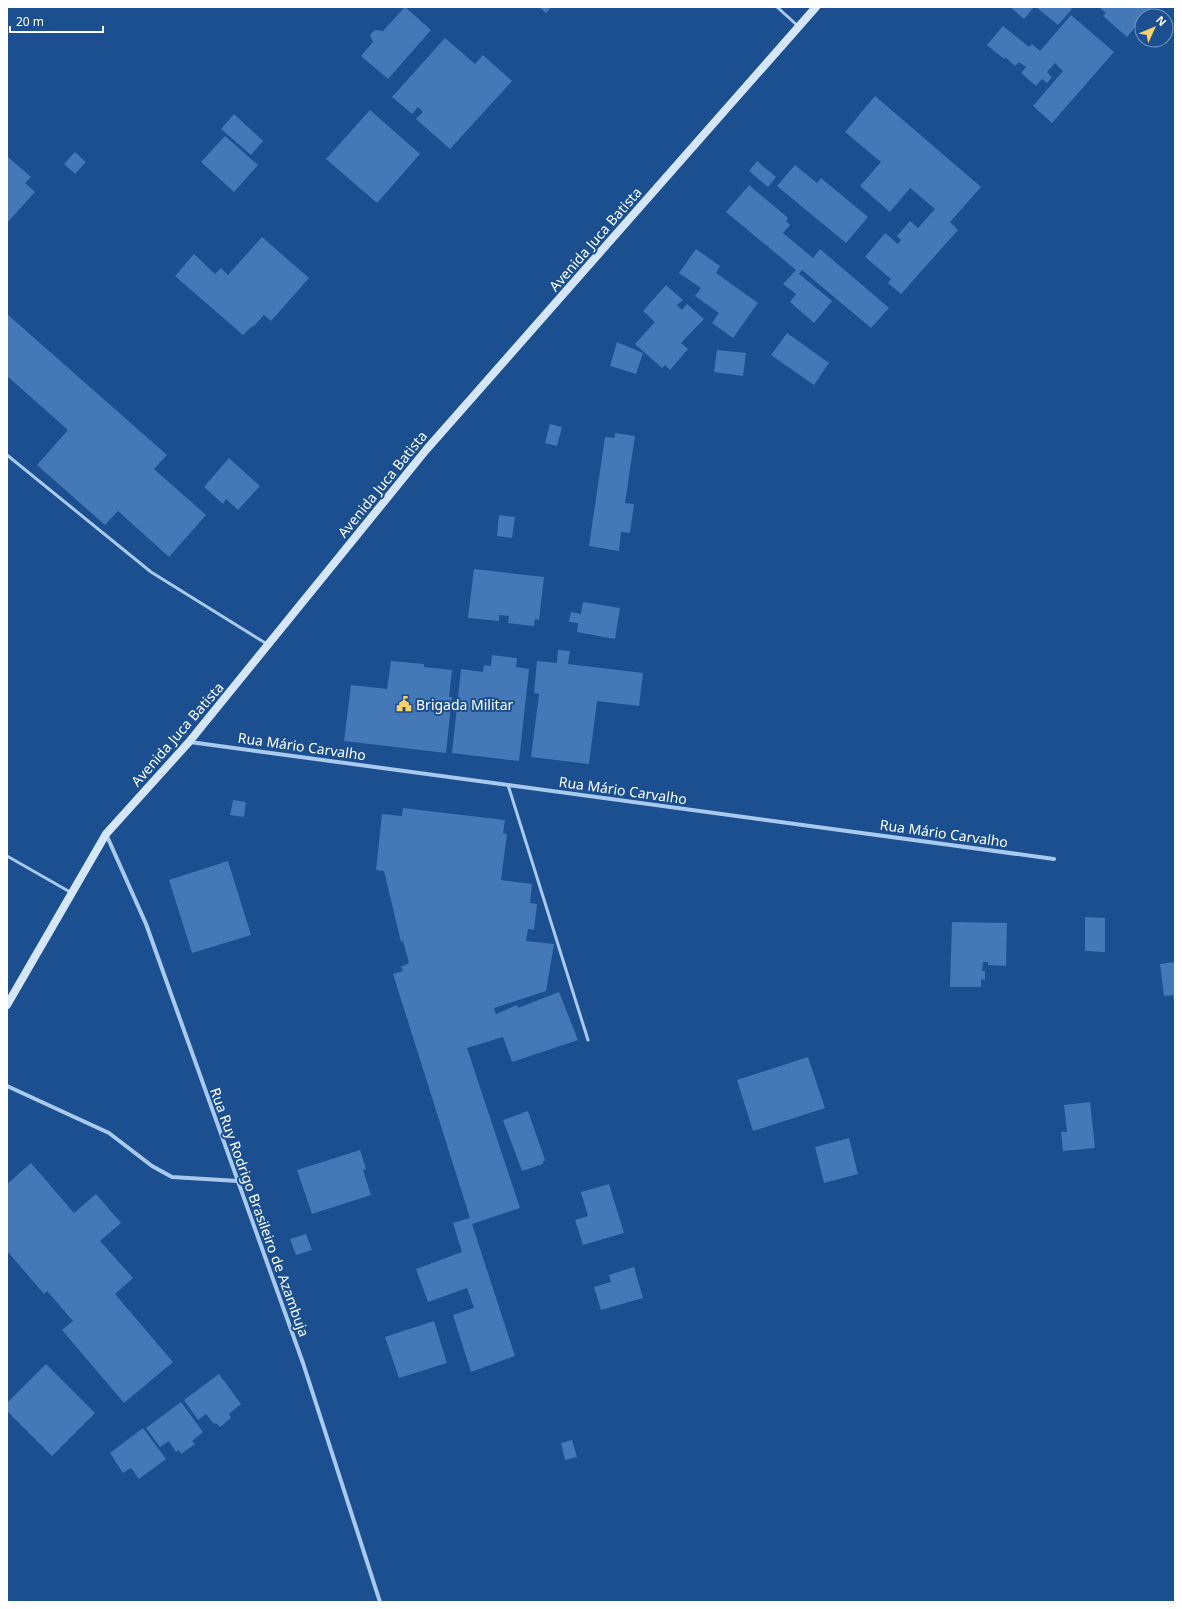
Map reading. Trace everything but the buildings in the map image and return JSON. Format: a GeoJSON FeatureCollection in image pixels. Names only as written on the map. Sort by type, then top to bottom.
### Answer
{"type":"FeatureCollection","features":[{"type":"Feature","properties":{"kind":"main road","name":"Avenida Juca Batista"},"geometry":{"type":"LineString","coordinates":[[7,1005],[106,834],[189,742],[426,450],[816,7]]}},
{"type":"Feature","properties":{"kind":"street","name":"Rua Mário Carvalho"},"geometry":{"type":"LineString","coordinates":[[189,742],[1054,858]]}},
{"type":"Feature","properties":{"kind":"street","name":"Rua Ruy Rodrigo Brasileiro de Azambuja"},"geometry":{"type":"LineString","coordinates":[[106,834],[146,924],[303,1363],[380,1602]]}},
{"type":"Feature","properties":{"kind":"street"},"geometry":{"type":"LineString","coordinates":[[7,1086],[109,1133],[152,1166],[172,1177],[238,1181]]}},
{"type":"Feature","properties":{"kind":"lane"},"geometry":{"type":"LineString","coordinates":[[777,7],[799,27]]}},
{"type":"Feature","properties":{"kind":"lane"},"geometry":{"type":"LineString","coordinates":[[7,455],[151,572],[268,645]]}},
{"type":"Feature","properties":{"kind":"lane"},"geometry":{"type":"LineString","coordinates":[[508,785],[588,1040]]}},
{"type":"Feature","properties":{"kind":"lane"},"geometry":{"type":"LineString","coordinates":[[7,856],[72,893]]}},
{"type":"Feature","properties":{"kind":"place","name":"Brigada Militar"},"geometry":{"type":"Point","coordinates":[404,704]}}]}
